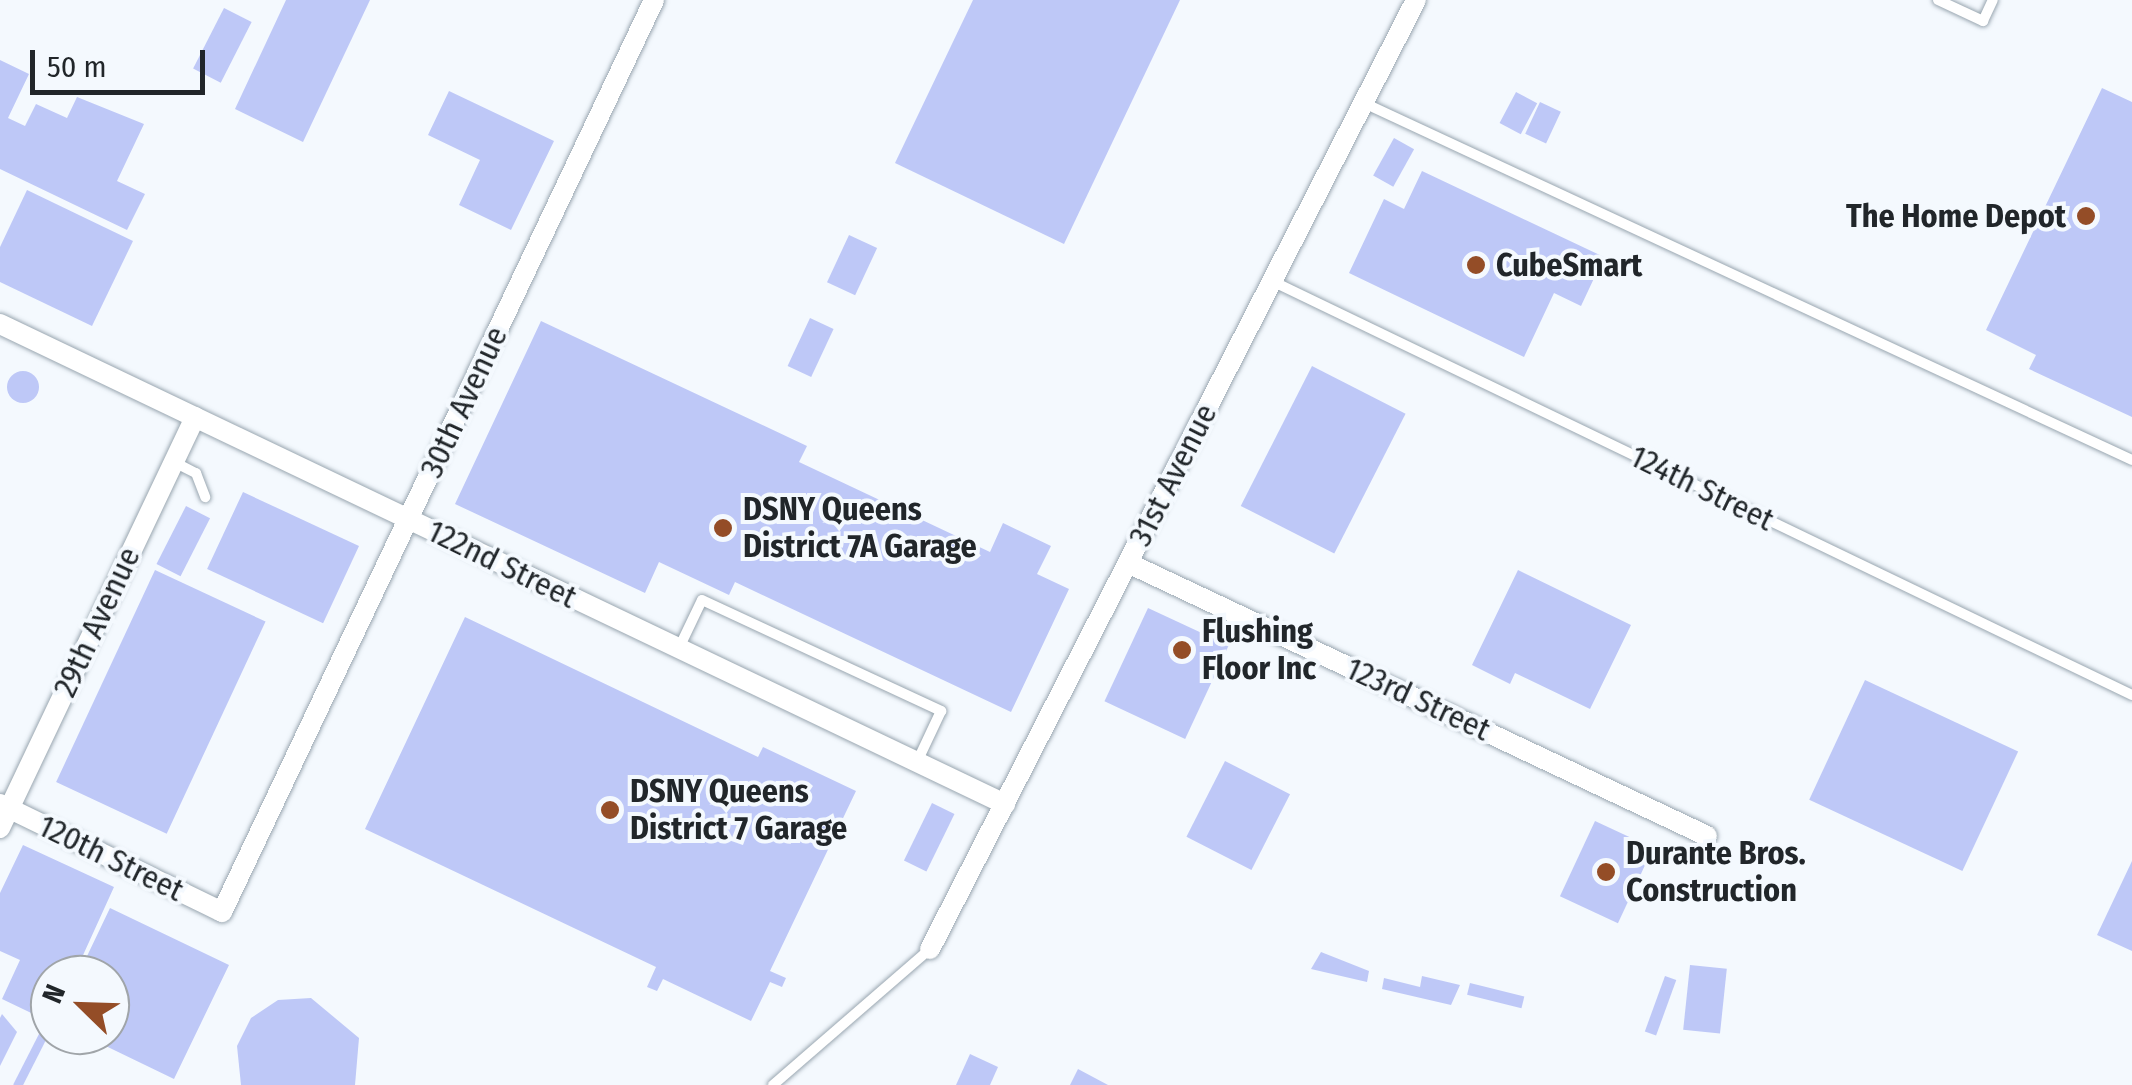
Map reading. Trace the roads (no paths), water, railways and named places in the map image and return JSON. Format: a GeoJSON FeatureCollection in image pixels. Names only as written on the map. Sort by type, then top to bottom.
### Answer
{"type":"FeatureCollection","features":[{"type":"Feature","properties":{"kind":"street","name":"31st Avenue"},"geometry":{"type":"LineString","coordinates":[[930,949],[1416,0]]}},
{"type":"Feature","properties":{"kind":"street","name":"30th Avenue"},"geometry":{"type":"LineString","coordinates":[[222,912],[648,2]]}},
{"type":"Feature","properties":{"kind":"street","name":"122nd Street"},"geometry":{"type":"LineString","coordinates":[[0,324],[1004,804]]}},
{"type":"Feature","properties":{"kind":"street","name":"29th Avenue"},"geometry":{"type":"LineString","coordinates":[[3,813],[195,417]]}},
{"type":"Feature","properties":{"kind":"street","name":"123rd Street"},"geometry":{"type":"LineString","coordinates":[[1128,563],[1707,836]]}},
{"type":"Feature","properties":{"kind":"street","name":"120th Street"},"geometry":{"type":"LineString","coordinates":[[3,813],[222,912]]}},
{"type":"Feature","properties":{"kind":"lane"},"geometry":{"type":"LineString","coordinates":[[1938,0],[1983,21],[1993,0]]}},
{"type":"Feature","properties":{"kind":"lane"},"geometry":{"type":"LineString","coordinates":[[1364,103],[2132,460]]}},
{"type":"Feature","properties":{"kind":"lane","name":"124th Street"},"geometry":{"type":"LineString","coordinates":[[1272,281],[2132,695]]}},
{"type":"Feature","properties":{"kind":"lane"},"geometry":{"type":"LineString","coordinates":[[174,462],[196,473],[205,497]]}},
{"type":"Feature","properties":{"kind":"lane"},"geometry":{"type":"LineString","coordinates":[[679,648],[702,600],[941,711],[917,762]]}},
{"type":"Feature","properties":{"kind":"lane"},"geometry":{"type":"LineString","coordinates":[[773,1085],[930,949]]}},
{"type":"Feature","properties":{"kind":"place","name":"The Home Depot"},"geometry":{"type":"Point","coordinates":[2086,216]}},
{"type":"Feature","properties":{"kind":"place","name":"CubeSmart"},"geometry":{"type":"Point","coordinates":[1476,265]}},
{"type":"Feature","properties":{"kind":"place","name":"DSNY Queens District 7A Garage"},"geometry":{"type":"Point","coordinates":[723,528]}},
{"type":"Feature","properties":{"kind":"place","name":"Flushing Floor Inc"},"geometry":{"type":"Point","coordinates":[1182,650]}},
{"type":"Feature","properties":{"kind":"place","name":"DSNY Queens District 7 Garage"},"geometry":{"type":"Point","coordinates":[610,810]}},
{"type":"Feature","properties":{"kind":"place","name":"Durante Bros. Construction"},"geometry":{"type":"Point","coordinates":[1606,872]}}]}
